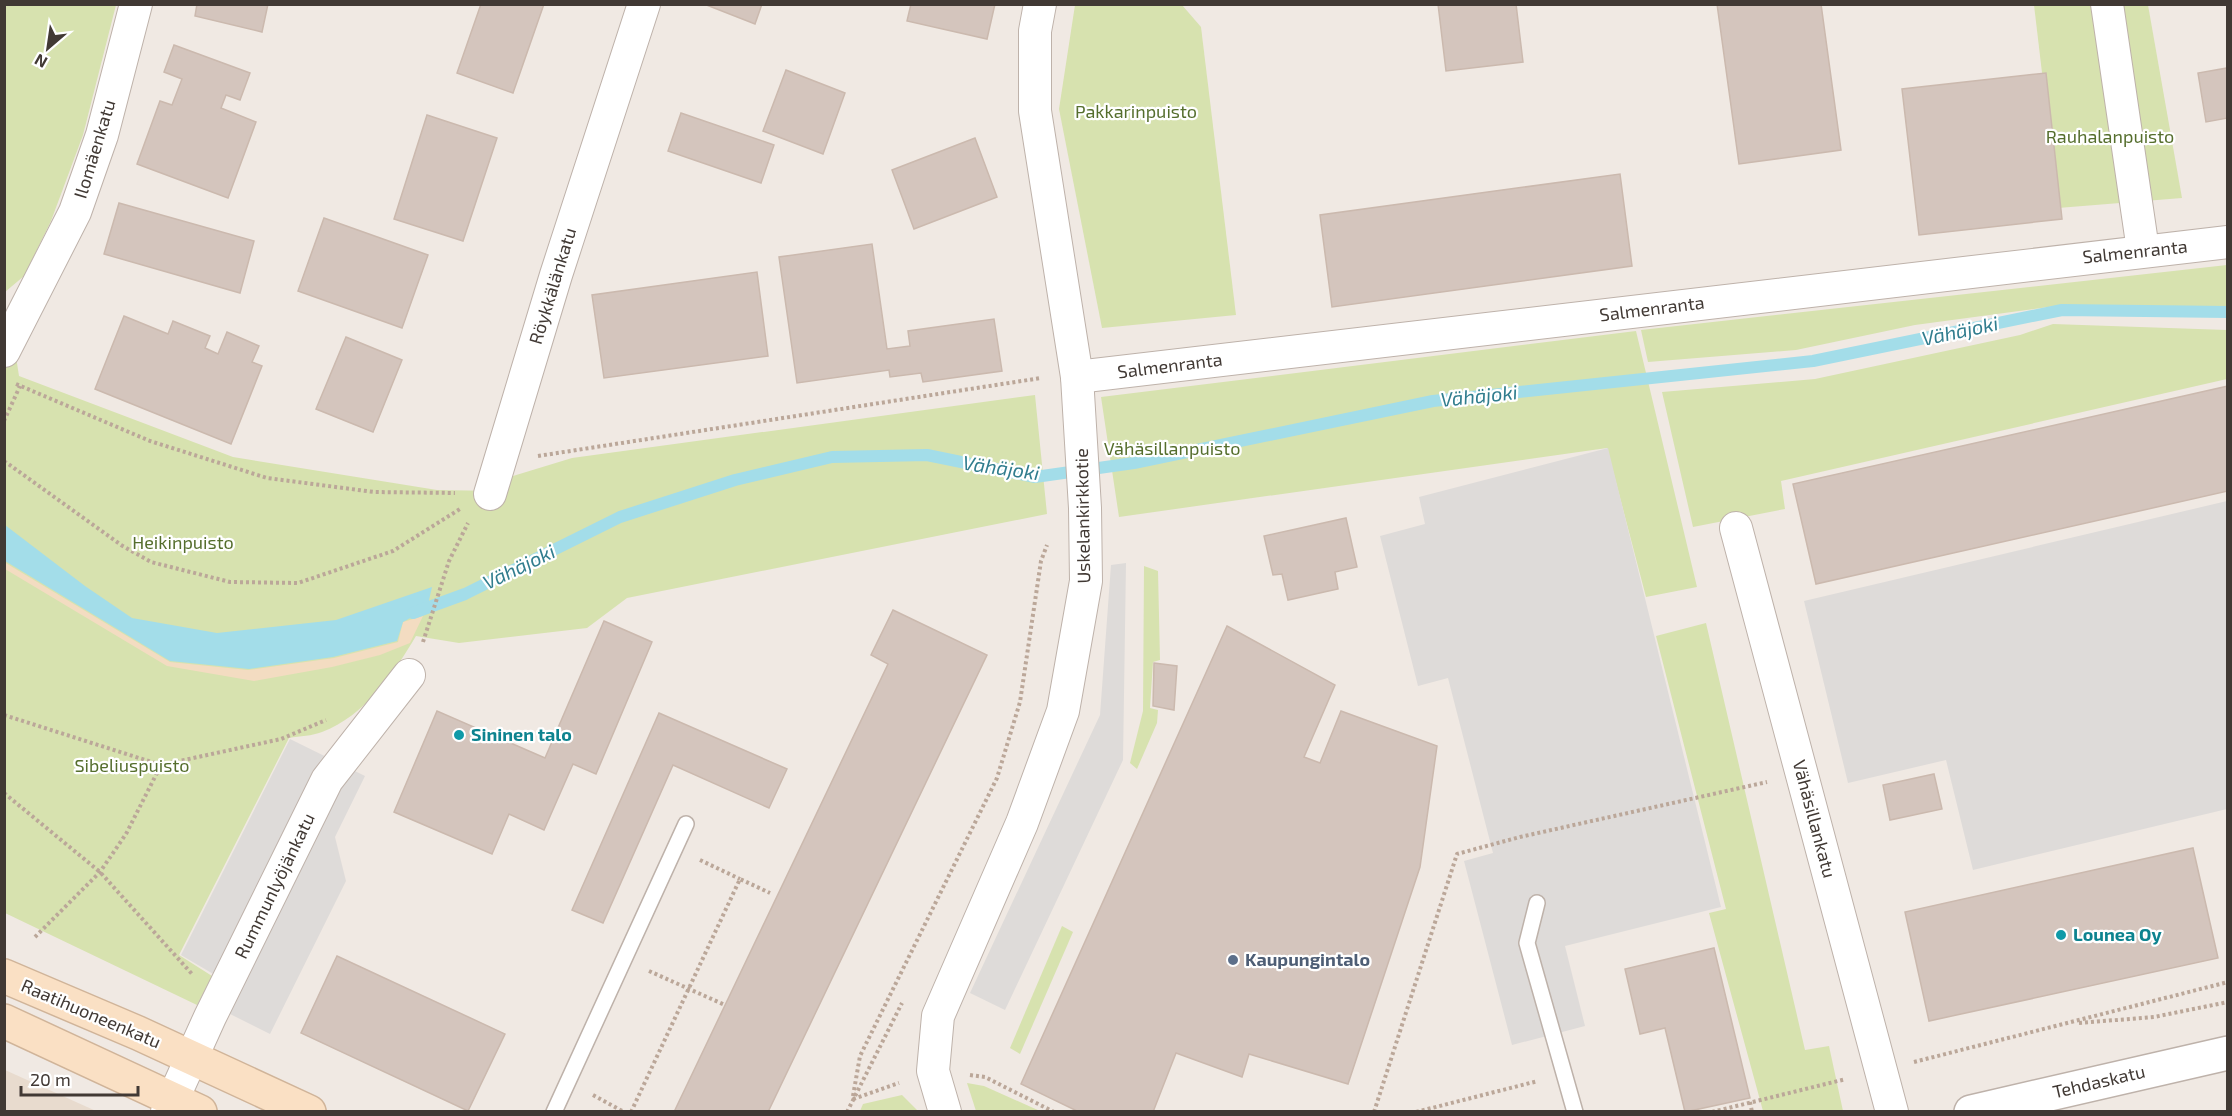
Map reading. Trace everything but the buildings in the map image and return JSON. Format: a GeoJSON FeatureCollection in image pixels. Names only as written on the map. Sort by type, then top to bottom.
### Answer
{"type":"FeatureCollection","features":[{"type":"Feature","properties":{"kind":"main road","name":"Raatihuoneenkatu"},"geometry":{"type":"LineString","coordinates":[[4,976],[309,1112]]}},
{"type":"Feature","properties":{"kind":"main road"},"geometry":{"type":"LineString","coordinates":[[4,1022],[180,1107]]}},
{"type":"Feature","properties":{"kind":"street","name":"Ilomäenkatu"},"geometry":{"type":"LineString","coordinates":[[4,351],[75,212],[102,135],[136,4]]}},
{"type":"Feature","properties":{"kind":"street","name":"Röykkälänkatu"},"geometry":{"type":"LineString","coordinates":[[490,494],[556,275],[644,4]]}},
{"type":"Feature","properties":{"kind":"street","name":"Uskelankirkkotie"},"geometry":{"type":"LineString","coordinates":[[945,1112],[933,1071],[938,1016],[1022,823],[1063,711],[1086,582],[1085,508],[1077,377],[1035,111],[1035,31],[1040,4]]}},
{"type":"Feature","properties":{"kind":"street"},"geometry":{"type":"LineString","coordinates":[[2107,4],[2143,250]]}},
{"type":"Feature","properties":{"kind":"street","name":"Salmenranta"},"geometry":{"type":"LineString","coordinates":[[1077,377],[2143,250],[2228,242]]}},
{"type":"Feature","properties":{"kind":"street"},"geometry":{"type":"LineString","coordinates":[[4,301],[36,287]]}},
{"type":"Feature","properties":{"kind":"street","name":"Vähäsillankatu"},"geometry":{"type":"LineString","coordinates":[[1736,528],[1892,1112]]}},
{"type":"Feature","properties":{"kind":"street","name":"Rummunlyöjänkatu"},"geometry":{"type":"LineString","coordinates":[[180,1107],[191,1058],[327,780],[409,675]]}},
{"type":"Feature","properties":{"kind":"street","name":"Tehdaskatu"},"geometry":{"type":"LineString","coordinates":[[1971,1112],[2228,1053]]}},
{"type":"Feature","properties":{"kind":"lane"},"geometry":{"type":"LineString","coordinates":[[554,1112],[686,824]]}},
{"type":"Feature","properties":{"kind":"lane"},"geometry":{"type":"LineString","coordinates":[[1537,903],[1527,943],[1575,1112]]}},
{"type":"Feature","properties":{"kind":"path"},"geometry":{"type":"LineString","coordinates":[[4,421],[20,386]]}},
{"type":"Feature","properties":{"kind":"path"},"geometry":{"type":"LineString","coordinates":[[4,461],[122,545],[151,562],[230,582],[298,583],[382,555],[490,494]]}},
{"type":"Feature","properties":{"kind":"path"},"geometry":{"type":"LineString","coordinates":[[430,627],[449,561],[464,527],[490,494]]}},
{"type":"Feature","properties":{"kind":"path"},"geometry":{"type":"LineString","coordinates":[[853,1099],[860,1056],[997,778],[1020,702],[1041,561],[1049,541]]}},
{"type":"Feature","properties":{"kind":"path"},"geometry":{"type":"LineString","coordinates":[[4,715],[161,765],[281,739],[334,716]]}},
{"type":"Feature","properties":{"kind":"path"},"geometry":{"type":"LineString","coordinates":[[35,937],[100,872],[126,834],[161,765]]}},
{"type":"Feature","properties":{"kind":"path"},"geometry":{"type":"LineString","coordinates":[[4,793],[100,872],[194,975]]}},
{"type":"Feature","properties":{"kind":"path"},"geometry":{"type":"LineString","coordinates":[[699,860],[770,893]]}},
{"type":"Feature","properties":{"kind":"path"},"geometry":{"type":"LineString","coordinates":[[631,1112],[740,879]]}},
{"type":"Feature","properties":{"kind":"path"},"geometry":{"type":"LineString","coordinates":[[648,970],[724,1005]]}},
{"type":"Feature","properties":{"kind":"path"},"geometry":{"type":"LineString","coordinates":[[1712,1112],[2228,982]]}},
{"type":"Feature","properties":{"kind":"path"},"geometry":{"type":"LineString","coordinates":[[847,1112],[907,994]]}},
{"type":"Feature","properties":{"kind":"path"},"geometry":{"type":"LineString","coordinates":[[2069,1023],[2154,1017],[2228,1002]]}},
{"type":"Feature","properties":{"kind":"path"},"geometry":{"type":"LineString","coordinates":[[1416,1112],[1565,1074]]}},
{"type":"Feature","properties":{"kind":"path"},"geometry":{"type":"LineString","coordinates":[[591,1094],[624,1112]]}},
{"type":"Feature","properties":{"kind":"path"},"geometry":{"type":"LineString","coordinates":[[1750,1102],[1752,1112]]}},
{"type":"Feature","properties":{"kind":"shaded area"},"geometry":{"type":"Polygon","coordinates":[[[1608,448],[1721,907],[1565,946],[1585,1026],[1512,1045],[1464,861],[1493,853],[1448,678],[1418,686],[1380,536],[1425,524],[1419,497],[1608,448]]]}},
{"type":"Feature","properties":{"kind":"shaded area"},"geometry":{"type":"Polygon","coordinates":[[[2227,501],[2227,809],[1973,870],[1946,760],[1848,783],[1804,601],[2227,501]]]}},
{"type":"Feature","properties":{"kind":"shaded area"},"geometry":{"type":"Polygon","coordinates":[[[1126,563],[1123,760],[1005,1010],[970,993],[1100,715],[1111,565],[1126,563]]]}},
{"type":"Feature","properties":{"kind":"shaded area"},"geometry":{"type":"Polygon","coordinates":[[[290,739],[365,776],[335,837],[346,881],[270,1034],[202,1000],[215,975],[181,955],[290,739]]]}},
{"type":"Feature","properties":{"kind":"shaded area"},"geometry":{"type":"Polygon","coordinates":[[[5,1070],[96,1111],[5,1111],[5,1070]]]}},
{"type":"Feature","properties":{"kind":"green space"},"geometry":{"type":"Polygon","coordinates":[[[4,5],[116,5],[83,135],[51,221],[24,276],[5,292],[4,5]]]}},
{"type":"Feature","properties":{"kind":"green space","name":"Pakkarinpuisto"},"geometry":{"type":"Polygon","coordinates":[[[1075,5],[1182,5],[1201,27],[1236,315],[1102,328],[1059,109],[1075,5]]]}},
{"type":"Feature","properties":{"kind":"green space","name":"Rauhalanpuisto"},"geometry":{"type":"Polygon","coordinates":[[[2034,5],[2148,5],[2182,198],[2058,208],[2034,5]]]}},
{"type":"Feature","properties":{"kind":"green space"},"geometry":{"type":"Polygon","coordinates":[[[2227,265],[2227,307],[2063,305],[1915,325],[1796,350],[1648,362],[1641,330],[2227,265]]]}},
{"type":"Feature","properties":{"kind":"green space"},"geometry":{"type":"Polygon","coordinates":[[[2053,324],[2227,330],[2227,379],[1781,481],[1785,509],[1693,527],[1662,392],[1815,379],[2020,335],[2053,324]]]}},
{"type":"Feature","properties":{"kind":"green space","name":"Vähäsillanpuisto"},"geometry":{"type":"Polygon","coordinates":[[[1636,331],[1697,587],[1646,597],[1607,448],[1119,517],[1101,397],[1636,331]]]}},
{"type":"Feature","properties":{"kind":"green space","name":"Heikinpuisto"},"geometry":{"type":"Polygon","coordinates":[[[14,344],[19,376],[233,457],[437,490],[498,491],[513,476],[572,458],[1035,395],[1047,514],[627,598],[587,628],[459,643],[416,636],[377,692],[352,715],[322,732],[289,738],[179,955],[212,976],[197,1005],[5,913],[4,357],[14,344]]]}},
{"type":"Feature","properties":{"kind":"green space"},"geometry":{"type":"Polygon","coordinates":[[[1144,566],[1158,571],[1160,660],[1153,662],[1150,708],[1158,710],[1157,723],[1137,769],[1130,763],[1143,711],[1144,566]]]}},
{"type":"Feature","properties":{"kind":"green space"},"geometry":{"type":"Polygon","coordinates":[[[1706,623],[1805,1050],[1829,1046],[1843,1111],[1763,1111],[1709,913],[1726,909],[1656,636],[1706,623]]]}},
{"type":"Feature","properties":{"kind":"green space"},"geometry":{"type":"Polygon","coordinates":[[[1062,926],[1073,932],[1020,1054],[1010,1048],[1062,926]]]}},
{"type":"Feature","properties":{"kind":"green space"},"geometry":{"type":"Polygon","coordinates":[[[967,1083],[984,1086],[1040,1111],[976,1111],[967,1083]]]}},
{"type":"Feature","properties":{"kind":"green space"},"geometry":{"type":"Polygon","coordinates":[[[902,1095],[918,1111],[860,1111],[863,1104],[902,1095]]]}},
{"type":"Feature","properties":{"kind":"sand"},"geometry":{"type":"Polygon","coordinates":[[[4,562],[170,662],[248,670],[334,658],[398,642],[403,622],[423,616],[410,643],[380,655],[332,667],[254,681],[167,666],[5,569],[4,562]]]}},
{"type":"Feature","properties":{"kind":"water"},"geometry":{"type":"Polygon","coordinates":[[[5,525],[85,586],[132,618],[217,633],[336,620],[432,587],[427,609],[403,622],[397,641],[333,657],[249,669],[170,661],[5,561],[5,525]]]}},
{"type":"Feature","properties":{"kind":"waterway","name":"Vähäjoki"},"geometry":{"type":"LineString","coordinates":[[413,613],[465,594],[620,517],[735,480],[832,457],[927,455],[1035,477],[1134,463],[1433,401],[1813,361],[2062,310],[2228,312]]}},
{"type":"Feature","properties":{"kind":"place","name":"Sininen talo"},"geometry":{"type":"Point","coordinates":[459,735]}},
{"type":"Feature","properties":{"kind":"place","name":"Lounea Oy"},"geometry":{"type":"Point","coordinates":[2061,935]}},
{"type":"Feature","properties":{"kind":"place","name":"Kaupungintalo"},"geometry":{"type":"Point","coordinates":[1233,960]}},
{"type":"Feature","properties":{"kind":"park label","name":"Sibeliuspuisto"},"geometry":{"type":"Point","coordinates":[132,766]}}]}
